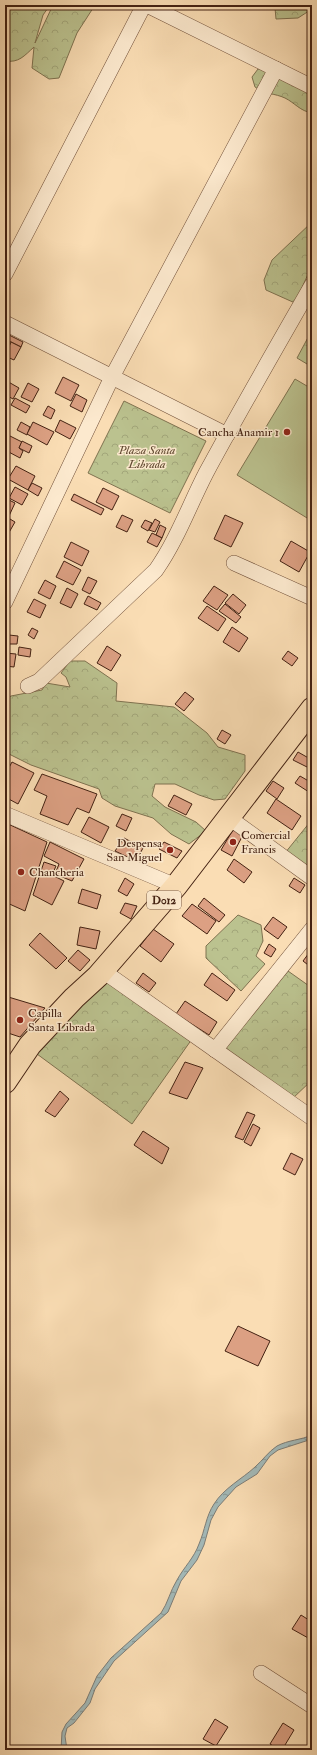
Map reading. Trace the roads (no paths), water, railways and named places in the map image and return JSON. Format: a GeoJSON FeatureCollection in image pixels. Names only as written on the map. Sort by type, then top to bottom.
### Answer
{"type":"FeatureCollection","features":[{"type":"Feature","properties":{"kind":"main road","name":"D012"},"geometry":{"type":"LineString","coordinates":[[5,1082],[30,1045],[74,998],[103,971],[176,886],[312,709]]}},
{"type":"Feature","properties":{"kind":"street"},"geometry":{"type":"LineString","coordinates":[[5,274],[146,5],[312,87]]}},
{"type":"Feature","properties":{"kind":"street"},"geometry":{"type":"LineString","coordinates":[[5,602],[112,377],[276,69]]}},
{"type":"Feature","properties":{"kind":"street"},"geometry":{"type":"LineString","coordinates":[[28,686],[39,681],[156,570],[171,548],[202,482],[227,435],[312,285]]}},
{"type":"Feature","properties":{"kind":"street"},"geometry":{"type":"LineString","coordinates":[[5,322],[227,435]]}},
{"type":"Feature","properties":{"kind":"street"},"geometry":{"type":"LineString","coordinates":[[234,563],[312,598]]}},
{"type":"Feature","properties":{"kind":"street"},"geometry":{"type":"LineString","coordinates":[[5,814],[176,886]]}},
{"type":"Feature","properties":{"kind":"street"},"geometry":{"type":"LineString","coordinates":[[228,817],[312,878]]}},
{"type":"Feature","properties":{"kind":"street"},"geometry":{"type":"LineString","coordinates":[[216,1050],[312,929]]}},
{"type":"Feature","properties":{"kind":"street"},"geometry":{"type":"LineString","coordinates":[[103,971],[312,1118]]}},
{"type":"Feature","properties":{"kind":"street"},"geometry":{"type":"LineString","coordinates":[[261,1672],[312,1706]]}},
{"type":"Feature","properties":{"kind":"water"},"geometry":{"type":"Polygon","coordinates":[[[312,1435],[312,1439],[278,1450],[270,1456],[257,1474],[236,1487],[218,1507],[211,1520],[204,1545],[197,1560],[181,1581],[168,1612],[114,1661],[95,1689],[90,1703],[74,1723],[67,1728],[65,1736],[67,1750],[61,1750],[62,1732],[66,1724],[85,1703],[97,1676],[111,1658],[161,1613],[180,1575],[197,1549],[209,1513],[218,1498],[228,1488],[255,1467],[277,1446],[312,1435]]]}},
{"type":"Feature","properties":{"kind":"place","name":"Cancha Anamir 1"},"geometry":{"type":"Point","coordinates":[287,432]}},
{"type":"Feature","properties":{"kind":"place","name":"Comercial Francis"},"geometry":{"type":"Point","coordinates":[233,842]}},
{"type":"Feature","properties":{"kind":"place","name":"Despensa San Miguel"},"geometry":{"type":"Point","coordinates":[170,850]}},
{"type":"Feature","properties":{"kind":"place","name":"Chancheria"},"geometry":{"type":"Point","coordinates":[21,872]}},
{"type":"Feature","properties":{"kind":"place","name":"Capilla Santa Librada"},"geometry":{"type":"Point","coordinates":[20,1020]}},
{"type":"Feature","properties":{"kind":"park label","name":"Plaza Santa Librada"},"geometry":{"type":"Point","coordinates":[147,457]}}]}
